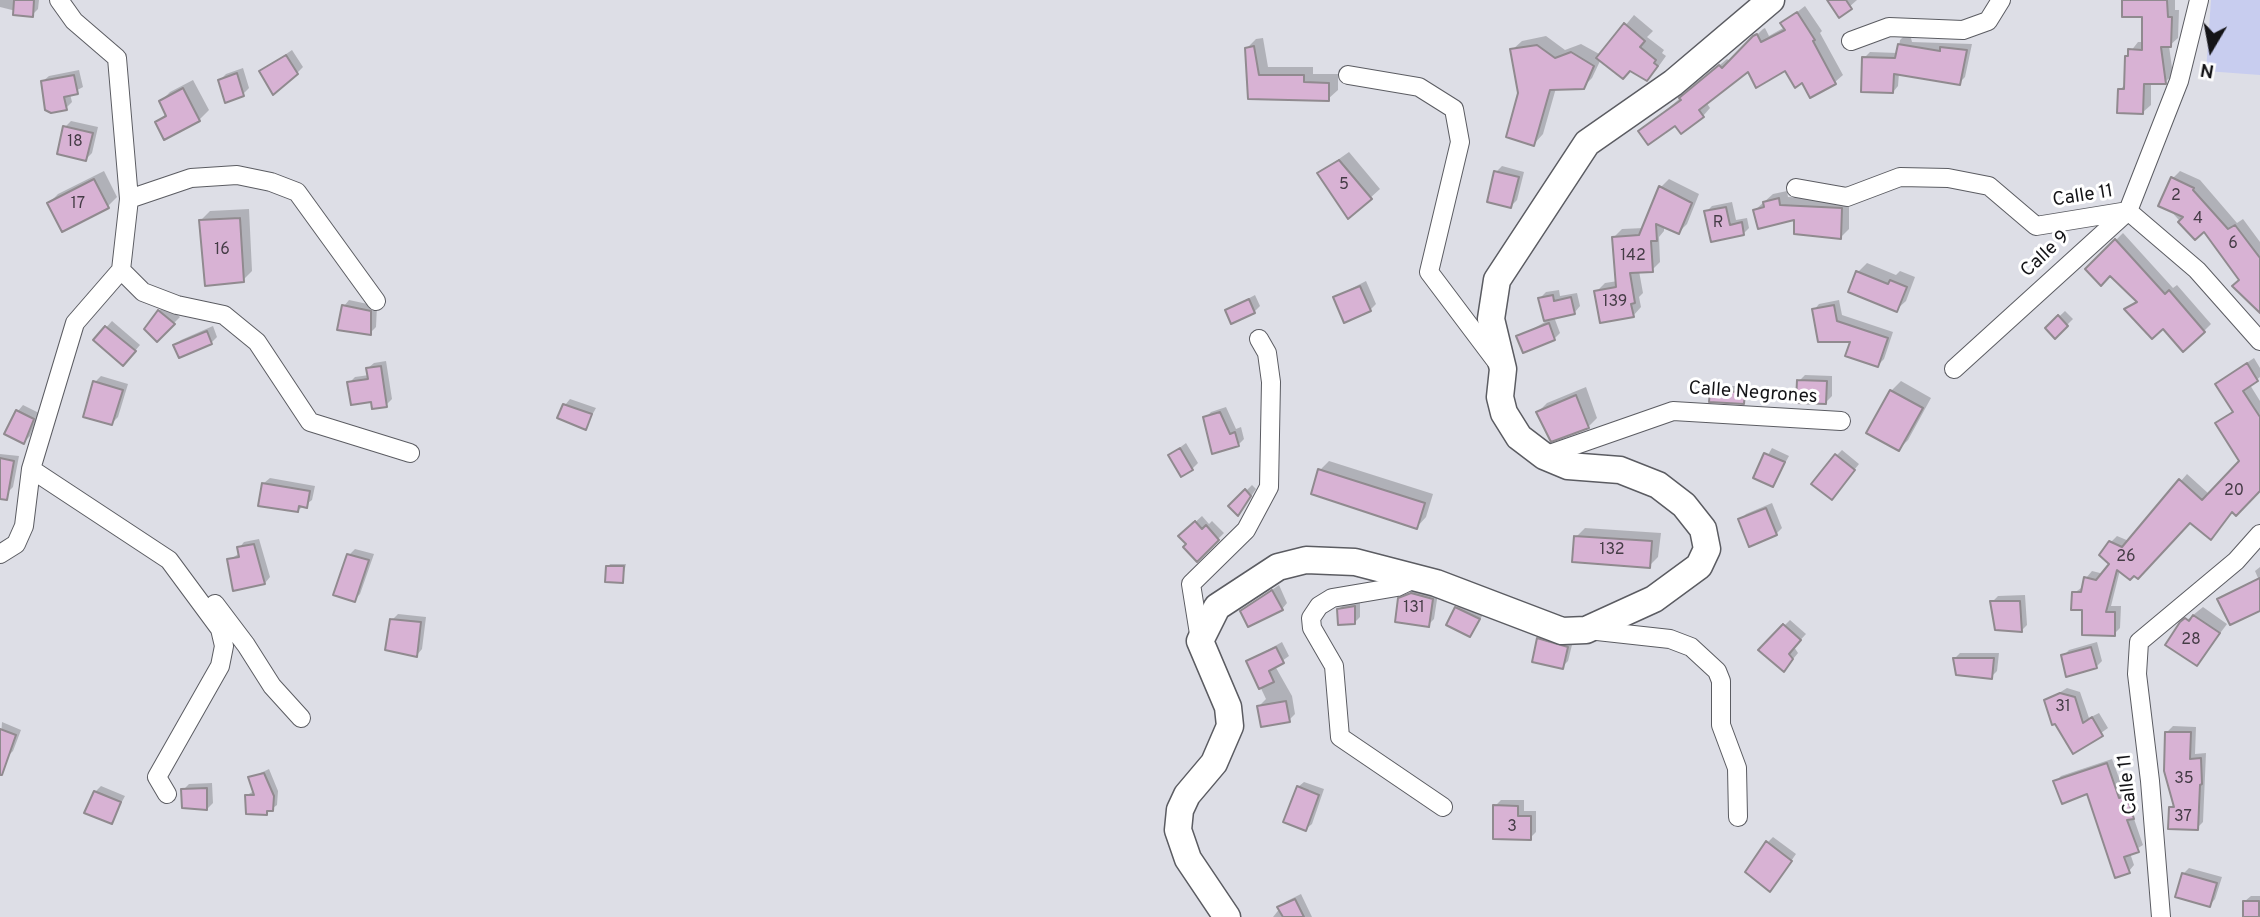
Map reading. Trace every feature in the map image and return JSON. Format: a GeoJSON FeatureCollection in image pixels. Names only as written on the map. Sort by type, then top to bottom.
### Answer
{"type":"FeatureCollection","features":[{"type":"Feature","properties":{"kind":"street"},"geometry":{"type":"LineString","coordinates":[[0,554],[16,544],[24,526],[31,470],[75,323],[121,270],[129,199],[117,58],[74,21],[59,0]]}},
{"type":"Feature","properties":{"kind":"street"},"geometry":{"type":"LineString","coordinates":[[1587,630],[1654,599],[1699,566],[1707,550],[1703,529],[1684,505],[1658,485],[1620,470],[1568,466],[1544,456],[1519,437],[1504,413],[1500,397],[1503,369],[1491,319],[1497,280],[1587,143],[1673,83],[1771,0]]}},
{"type":"Feature","properties":{"kind":"street"},"geometry":{"type":"LineString","coordinates":[[1851,41],[1889,27],[1963,30],[1988,21],[2001,0]]}},
{"type":"Feature","properties":{"kind":"street","name":"Calle 9"},"geometry":{"type":"LineString","coordinates":[[1954,369],[2128,211],[2179,81],[2199,0]]}},
{"type":"Feature","properties":{"kind":"street"},"geometry":{"type":"LineString","coordinates":[[1348,75],[1419,87],[1454,109],[1460,142],[1429,272],[1503,369]]}},
{"type":"Feature","properties":{"kind":"street"},"geometry":{"type":"LineString","coordinates":[[129,199],[191,178],[237,175],[271,182],[298,192],[376,301]]}},
{"type":"Feature","properties":{"kind":"street","name":"Calle 11"},"geometry":{"type":"LineString","coordinates":[[1796,188],[1847,197],[1900,177],[1948,178],[1989,186],[2036,226],[2128,211],[2197,270],[2260,341]]}},
{"type":"Feature","properties":{"kind":"street"},"geometry":{"type":"LineString","coordinates":[[121,270],[143,292],[177,305],[224,315],[257,342],[310,422],[410,453]]}},
{"type":"Feature","properties":{"kind":"street"},"geometry":{"type":"LineString","coordinates":[[1227,917],[1188,859],[1178,830],[1180,810],[1187,795],[1214,763],[1230,726],[1228,707],[1200,641],[1191,584],[1247,530],[1269,487],[1271,382],[1266,353],[1259,339]]}},
{"type":"Feature","properties":{"kind":"street","name":"Calle Negrones"},"geometry":{"type":"LineString","coordinates":[[1544,456],[1673,411],[1841,421]]}},
{"type":"Feature","properties":{"kind":"street"},"geometry":{"type":"LineString","coordinates":[[31,470],[169,560],[220,629],[224,646],[220,666],[158,777],[167,794]]}},
{"type":"Feature","properties":{"kind":"street","name":"Calle 11"},"geometry":{"type":"LineString","coordinates":[[2161,917],[2150,782],[2137,674],[2140,642],[2236,561],[2260,534]]}},
{"type":"Feature","properties":{"kind":"street"},"geometry":{"type":"LineString","coordinates":[[1200,641],[1217,607],[1278,567],[1306,560],[1355,562],[1416,578],[1562,631],[1587,630],[1670,639],[1691,647],[1717,671],[1721,681],[1721,725],[1737,768],[1738,817]]}},
{"type":"Feature","properties":{"kind":"street"},"geometry":{"type":"LineString","coordinates":[[1416,578],[1397,587],[1332,598],[1319,606],[1311,618],[1312,628],[1334,666],[1340,737],[1443,807]]}},
{"type":"Feature","properties":{"kind":"street"},"geometry":{"type":"LineString","coordinates":[[195,595],[207,595],[247,645],[272,686],[301,718]]}},
{"type":"Feature","properties":{"kind":"shaded area"},"geometry":{"type":"Polygon","coordinates":[[[2211,0],[2260,0],[2260,75],[2206,71],[2211,0]]]}},
{"type":"Feature","properties":{"kind":"building"},"geometry":{"type":"Polygon","coordinates":[[[14,0],[34,0],[33,17],[13,15],[14,0]]]}},
{"type":"Feature","properties":{"kind":"building"},"geometry":{"type":"Polygon","coordinates":[[[1827,0],[1846,0],[1852,9],[1839,18],[1827,0]]]}},
{"type":"Feature","properties":{"kind":"building"},"geometry":{"type":"Polygon","coordinates":[[[2122,0],[2167,0],[2168,17],[2172,17],[2171,47],[2161,47],[2166,84],[2144,84],[2143,114],[2117,113],[2118,89],[2124,89],[2125,56],[2128,56],[2128,49],[2142,50],[2142,17],[2122,17],[2122,0]]]}},
{"type":"Feature","properties":{"kind":"building"},"geometry":{"type":"Polygon","coordinates":[[[1797,12],[1815,40],[1813,41],[1836,84],[1810,98],[1802,83],[1795,88],[1785,71],[1756,88],[1748,72],[1699,110],[1704,117],[1681,134],[1675,126],[1648,145],[1638,131],[1681,100],[1679,98],[1719,65],[1722,68],[1753,36],[1757,34],[1761,42],[1785,30],[1780,23],[1797,12]]]}},
{"type":"Feature","properties":{"kind":"building"},"geometry":{"type":"Polygon","coordinates":[[[1624,23],[1645,41],[1640,47],[1656,60],[1654,63],[1658,66],[1647,81],[1630,71],[1623,79],[1596,58],[1624,23]]]}},
{"type":"Feature","properties":{"kind":"building"},"geometry":{"type":"Polygon","coordinates":[[[1898,44],[1940,51],[1940,47],[1967,50],[1960,85],[1894,74],[1893,93],[1861,92],[1862,57],[1895,58],[1898,44]]]}},
{"type":"Feature","properties":{"kind":"building"},"geometry":{"type":"Polygon","coordinates":[[[1537,45],[1555,58],[1571,52],[1594,66],[1584,89],[1550,90],[1534,146],[1506,137],[1518,93],[1510,49],[1537,45]]]}},
{"type":"Feature","properties":{"kind":"building"},"geometry":{"type":"Polygon","coordinates":[[[1254,46],[1259,75],[1304,75],[1304,82],[1329,83],[1329,101],[1248,99],[1245,48],[1254,46]]]}},
{"type":"Feature","properties":{"kind":"building"},"geometry":{"type":"Polygon","coordinates":[[[286,55],[298,74],[273,95],[259,71],[286,55]]]}},
{"type":"Feature","properties":{"kind":"building"},"geometry":{"type":"Polygon","coordinates":[[[237,73],[244,96],[225,103],[218,80],[237,73]]]}},
{"type":"Feature","properties":{"kind":"building"},"geometry":{"type":"Polygon","coordinates":[[[74,75],[78,94],[64,97],[67,110],[51,113],[45,110],[41,81],[74,75]]]}},
{"type":"Feature","properties":{"kind":"building"},"geometry":{"type":"Polygon","coordinates":[[[183,88],[200,121],[164,140],[155,122],[166,116],[159,101],[183,88]]]}},
{"type":"Feature","properties":{"kind":"building"},"geometry":{"type":"Polygon","coordinates":[[[63,126],[93,133],[86,161],[57,154],[63,126]]]}},
{"type":"Feature","properties":{"kind":"building"},"geometry":{"type":"Polygon","coordinates":[[[1339,160],[1372,199],[1348,219],[1317,173],[1339,160]]]}},
{"type":"Feature","properties":{"kind":"building"},"geometry":{"type":"Polygon","coordinates":[[[1494,171],[1519,177],[1511,208],[1487,202],[1494,171]]]}},
{"type":"Feature","properties":{"kind":"building"},"geometry":{"type":"Polygon","coordinates":[[[2171,177],[2194,188],[2228,229],[2235,225],[2260,258],[2260,313],[2232,286],[2239,280],[2204,232],[2195,240],[2178,222],[2183,217],[2158,206],[2171,177]]]}},
{"type":"Feature","properties":{"kind":"building"},"geometry":{"type":"Polygon","coordinates":[[[94,179],[109,208],[62,232],[47,203],[94,179]]]}},
{"type":"Feature","properties":{"kind":"building"},"geometry":{"type":"Polygon","coordinates":[[[1659,186],[1692,203],[1679,234],[1656,224],[1657,241],[1651,241],[1653,272],[1630,273],[1635,303],[1631,304],[1634,317],[1600,323],[1594,291],[1616,287],[1612,237],[1639,235],[1659,186]]]}},
{"type":"Feature","properties":{"kind":"building"},"geometry":{"type":"Polygon","coordinates":[[[1779,198],[1780,205],[1842,208],[1841,239],[1794,234],[1794,220],[1758,229],[1753,210],[1764,207],[1763,202],[1779,198]]]}},
{"type":"Feature","properties":{"kind":"building"},"geometry":{"type":"Polygon","coordinates":[[[1726,207],[1730,225],[1742,222],[1744,235],[1711,242],[1704,211],[1726,207]]]}},
{"type":"Feature","properties":{"kind":"building"},"geometry":{"type":"Polygon","coordinates":[[[240,218],[244,282],[205,286],[199,220],[240,218]]]}},
{"type":"Feature","properties":{"kind":"building"},"geometry":{"type":"Polygon","coordinates":[[[2115,239],[2165,294],[2169,290],[2205,332],[2183,352],[2163,329],[2152,339],[2124,309],[2137,302],[2110,276],[2101,286],[2085,269],[2115,239]]]}},
{"type":"Feature","properties":{"kind":"building"},"geometry":{"type":"Polygon","coordinates":[[[1856,271],[1888,284],[1890,280],[1907,287],[1897,312],[1848,292],[1856,271]]]}},
{"type":"Feature","properties":{"kind":"building"},"geometry":{"type":"Polygon","coordinates":[[[1360,286],[1371,311],[1344,323],[1333,297],[1360,286]]]}},
{"type":"Feature","properties":{"kind":"building"},"geometry":{"type":"Polygon","coordinates":[[[1553,295],[1554,301],[1571,297],[1575,314],[1544,321],[1538,298],[1553,295]]]}},
{"type":"Feature","properties":{"kind":"building"},"geometry":{"type":"Polygon","coordinates":[[[1249,299],[1255,313],[1231,324],[1225,310],[1249,299]]]}},
{"type":"Feature","properties":{"kind":"building"},"geometry":{"type":"Polygon","coordinates":[[[342,305],[371,311],[371,335],[337,330],[342,305]]]}},
{"type":"Feature","properties":{"kind":"building"},"geometry":{"type":"Polygon","coordinates":[[[1834,305],[1837,321],[1888,338],[1878,367],[1845,356],[1850,342],[1818,342],[1812,309],[1834,305]]]}},
{"type":"Feature","properties":{"kind":"building"},"geometry":{"type":"Polygon","coordinates":[[[158,310],[175,324],[157,342],[144,329],[158,310]]]}},
{"type":"Feature","properties":{"kind":"building"},"geometry":{"type":"Polygon","coordinates":[[[2058,315],[2068,326],[2055,339],[2045,328],[2058,315]]]}},
{"type":"Feature","properties":{"kind":"building"},"geometry":{"type":"Polygon","coordinates":[[[1549,323],[1555,340],[1523,353],[1516,336],[1549,323]]]}},
{"type":"Feature","properties":{"kind":"building"},"geometry":{"type":"Polygon","coordinates":[[[105,326],[136,351],[123,366],[93,340],[105,326]]]}},
{"type":"Feature","properties":{"kind":"building"},"geometry":{"type":"Polygon","coordinates":[[[207,331],[212,344],[179,358],[173,345],[207,331]]]}},
{"type":"Feature","properties":{"kind":"building"},"geometry":{"type":"Polygon","coordinates":[[[2247,363],[2258,381],[2243,391],[2260,417],[2260,491],[2236,516],[2232,512],[2211,540],[2190,523],[2138,579],[2134,576],[2130,580],[2117,570],[2106,612],[2115,612],[2115,636],[2082,635],[2082,610],[2071,610],[2072,592],[2081,592],[2084,577],[2096,580],[2109,564],[2099,555],[2109,541],[2122,547],[2179,479],[2202,500],[2239,461],[2215,423],[2233,412],[2215,384],[2247,363]]]}},
{"type":"Feature","properties":{"kind":"building"},"geometry":{"type":"Polygon","coordinates":[[[381,366],[387,407],[372,409],[371,402],[351,405],[347,382],[368,379],[366,368],[381,366]]]}},
{"type":"Feature","properties":{"kind":"building"},"geometry":{"type":"Polygon","coordinates":[[[1797,380],[1827,381],[1826,404],[1796,403],[1797,380]]]}},
{"type":"Feature","properties":{"kind":"building"},"geometry":{"type":"Polygon","coordinates":[[[93,381],[123,390],[112,425],[83,417],[93,381]]]}},
{"type":"Feature","properties":{"kind":"building"},"geometry":{"type":"Polygon","coordinates":[[[1890,390],[1923,408],[1899,451],[1866,433],[1890,390]]]}},
{"type":"Feature","properties":{"kind":"building"},"geometry":{"type":"Polygon","coordinates":[[[1710,391],[1745,392],[1744,404],[1709,402],[1710,391]]]}},
{"type":"Feature","properties":{"kind":"building"},"geometry":{"type":"Polygon","coordinates":[[[1576,395],[1589,428],[1551,442],[1536,412],[1576,395]]]}},
{"type":"Feature","properties":{"kind":"building"},"geometry":{"type":"Polygon","coordinates":[[[563,404],[592,414],[586,430],[557,418],[563,404]]]}},
{"type":"Feature","properties":{"kind":"building"},"geometry":{"type":"Polygon","coordinates":[[[16,410],[34,419],[24,444],[4,434],[16,410]]]}},
{"type":"Feature","properties":{"kind":"building"},"geometry":{"type":"Polygon","coordinates":[[[1220,412],[1230,434],[1235,432],[1239,446],[1212,454],[1203,417],[1220,412]]]}},
{"type":"Feature","properties":{"kind":"building"},"geometry":{"type":"Polygon","coordinates":[[[1180,448],[1193,470],[1181,477],[1168,455],[1180,448]]]}},
{"type":"Feature","properties":{"kind":"building"},"geometry":{"type":"Polygon","coordinates":[[[1764,453],[1785,462],[1773,487],[1753,478],[1764,453]]]}},
{"type":"Feature","properties":{"kind":"building"},"geometry":{"type":"Polygon","coordinates":[[[1835,454],[1855,470],[1832,500],[1811,484],[1835,454]]]}},
{"type":"Feature","properties":{"kind":"building"},"geometry":{"type":"Polygon","coordinates":[[[0,458],[14,461],[7,500],[0,499],[0,458]]]}},
{"type":"Feature","properties":{"kind":"building"},"geometry":{"type":"Polygon","coordinates":[[[1318,469],[1425,503],[1417,529],[1311,494],[1318,469]]]}},
{"type":"Feature","properties":{"kind":"building"},"geometry":{"type":"Polygon","coordinates":[[[262,483],[310,491],[307,508],[299,506],[298,512],[258,506],[262,483]]]}},
{"type":"Feature","properties":{"kind":"building"},"geometry":{"type":"Polygon","coordinates":[[[1245,489],[1251,496],[1238,516],[1228,506],[1245,489]]]}},
{"type":"Feature","properties":{"kind":"building"},"geometry":{"type":"Polygon","coordinates":[[[1766,508],[1777,535],[1749,547],[1738,519],[1766,508]]]}},
{"type":"Feature","properties":{"kind":"building"},"geometry":{"type":"Polygon","coordinates":[[[1195,521],[1202,529],[1206,525],[1219,540],[1197,562],[1183,547],[1186,544],[1178,536],[1195,521]]]}},
{"type":"Feature","properties":{"kind":"building"},"geometry":{"type":"Polygon","coordinates":[[[1574,536],[1652,541],[1650,568],[1572,562],[1574,536]]]}},
{"type":"Feature","properties":{"kind":"building"},"geometry":{"type":"Polygon","coordinates":[[[254,544],[265,584],[233,591],[227,559],[239,557],[237,547],[254,544]]]}},
{"type":"Feature","properties":{"kind":"building"},"geometry":{"type":"Polygon","coordinates":[[[347,554],[369,560],[355,602],[333,595],[347,554]]]}},
{"type":"Feature","properties":{"kind":"building"},"geometry":{"type":"Polygon","coordinates":[[[606,566],[624,566],[623,583],[605,582],[606,566]]]}},
{"type":"Feature","properties":{"kind":"building"},"geometry":{"type":"Polygon","coordinates":[[[2260,578],[2260,611],[2230,625],[2217,599],[2260,578]]]}},
{"type":"Feature","properties":{"kind":"building"},"geometry":{"type":"Polygon","coordinates":[[[1272,590],[1283,610],[1248,627],[1240,611],[1272,590]]]}},
{"type":"Feature","properties":{"kind":"building"},"geometry":{"type":"Polygon","coordinates":[[[1411,593],[1433,599],[1429,627],[1395,622],[1398,598],[1411,593]]]}},
{"type":"Feature","properties":{"kind":"building"},"geometry":{"type":"Polygon","coordinates":[[[1990,601],[2020,601],[2022,632],[1995,630],[1990,601]]]}},
{"type":"Feature","properties":{"kind":"building"},"geometry":{"type":"Polygon","coordinates":[[[1355,606],[1355,624],[1338,625],[1337,609],[1355,606]]]}},
{"type":"Feature","properties":{"kind":"building"},"geometry":{"type":"Polygon","coordinates":[[[1455,607],[1480,619],[1470,637],[1446,625],[1455,607]]]}},
{"type":"Feature","properties":{"kind":"building"},"geometry":{"type":"Polygon","coordinates":[[[2193,615],[2220,633],[2197,666],[2165,645],[2180,622],[2185,618],[2189,621],[2193,615]]]}},
{"type":"Feature","properties":{"kind":"building"},"geometry":{"type":"Polygon","coordinates":[[[390,619],[421,622],[417,657],[385,650],[390,619]]]}},
{"type":"Feature","properties":{"kind":"building"},"geometry":{"type":"Polygon","coordinates":[[[1783,624],[1801,640],[1789,654],[1793,659],[1784,672],[1758,650],[1783,624]]]}},
{"type":"Feature","properties":{"kind":"building"},"geometry":{"type":"Polygon","coordinates":[[[1537,638],[1568,647],[1563,669],[1532,662],[1537,638]]]}},
{"type":"Feature","properties":{"kind":"building"},"geometry":{"type":"Polygon","coordinates":[[[1276,647],[1284,663],[1269,671],[1274,682],[1259,689],[1246,661],[1276,647]]]}},
{"type":"Feature","properties":{"kind":"building"},"geometry":{"type":"Polygon","coordinates":[[[2091,647],[2097,668],[2066,677],[2061,655],[2091,647]]]}},
{"type":"Feature","properties":{"kind":"building"},"geometry":{"type":"Polygon","coordinates":[[[1953,658],[1994,658],[1992,679],[1956,675],[1953,658]]]}},
{"type":"Feature","properties":{"kind":"building"},"geometry":{"type":"Polygon","coordinates":[[[2060,693],[2075,697],[2083,723],[2092,717],[2103,736],[2073,754],[2055,724],[2052,725],[2044,700],[2060,693]]]}},
{"type":"Feature","properties":{"kind":"building"},"geometry":{"type":"Polygon","coordinates":[[[1286,701],[1290,722],[1261,727],[1257,706],[1286,701]]]}},
{"type":"Feature","properties":{"kind":"building"},"geometry":{"type":"Polygon","coordinates":[[[0,729],[16,735],[2,775],[0,775],[0,729]]]}},
{"type":"Feature","properties":{"kind":"building"},"geometry":{"type":"Polygon","coordinates":[[[2165,732],[2191,732],[2190,759],[2201,758],[2198,830],[2168,829],[2169,807],[2174,807],[2164,771],[2165,732]]]}},
{"type":"Feature","properties":{"kind":"building"},"geometry":{"type":"Polygon","coordinates":[[[2107,763],[2119,798],[2127,796],[2134,819],[2127,820],[2139,852],[2124,857],[2130,873],[2115,878],[2087,794],[2062,804],[2053,781],[2107,763]]]}},
{"type":"Feature","properties":{"kind":"building"},"geometry":{"type":"Polygon","coordinates":[[[264,773],[274,796],[273,811],[267,811],[267,815],[246,814],[245,795],[254,795],[248,777],[264,773]]]}},
{"type":"Feature","properties":{"kind":"building"},"geometry":{"type":"Polygon","coordinates":[[[1297,786],[1319,795],[1306,831],[1283,822],[1297,786]]]}},
{"type":"Feature","properties":{"kind":"building"},"geometry":{"type":"Polygon","coordinates":[[[207,788],[207,810],[182,808],[181,789],[207,788]]]}},
{"type":"Feature","properties":{"kind":"building"},"geometry":{"type":"Polygon","coordinates":[[[94,791],[121,802],[112,824],[84,813],[94,791]]]}},
{"type":"Feature","properties":{"kind":"building"},"geometry":{"type":"Polygon","coordinates":[[[1493,805],[1518,806],[1518,816],[1531,816],[1531,840],[1493,839],[1493,805]]]}},
{"type":"Feature","properties":{"kind":"building"},"geometry":{"type":"Polygon","coordinates":[[[1766,841],[1792,861],[1770,892],[1745,872],[1766,841]]]}},
{"type":"Feature","properties":{"kind":"building"},"geometry":{"type":"Polygon","coordinates":[[[2182,873],[2217,883],[2210,907],[2175,897],[2182,873]]]}},
{"type":"Feature","properties":{"kind":"building"},"geometry":{"type":"Polygon","coordinates":[[[1295,899],[1304,917],[1283,917],[1277,907],[1295,899]]]}},
{"type":"Feature","properties":{"kind":"building"},"geometry":{"type":"Polygon","coordinates":[[[2243,901],[2259,901],[2259,917],[2243,917],[2243,901]]]}}]}
